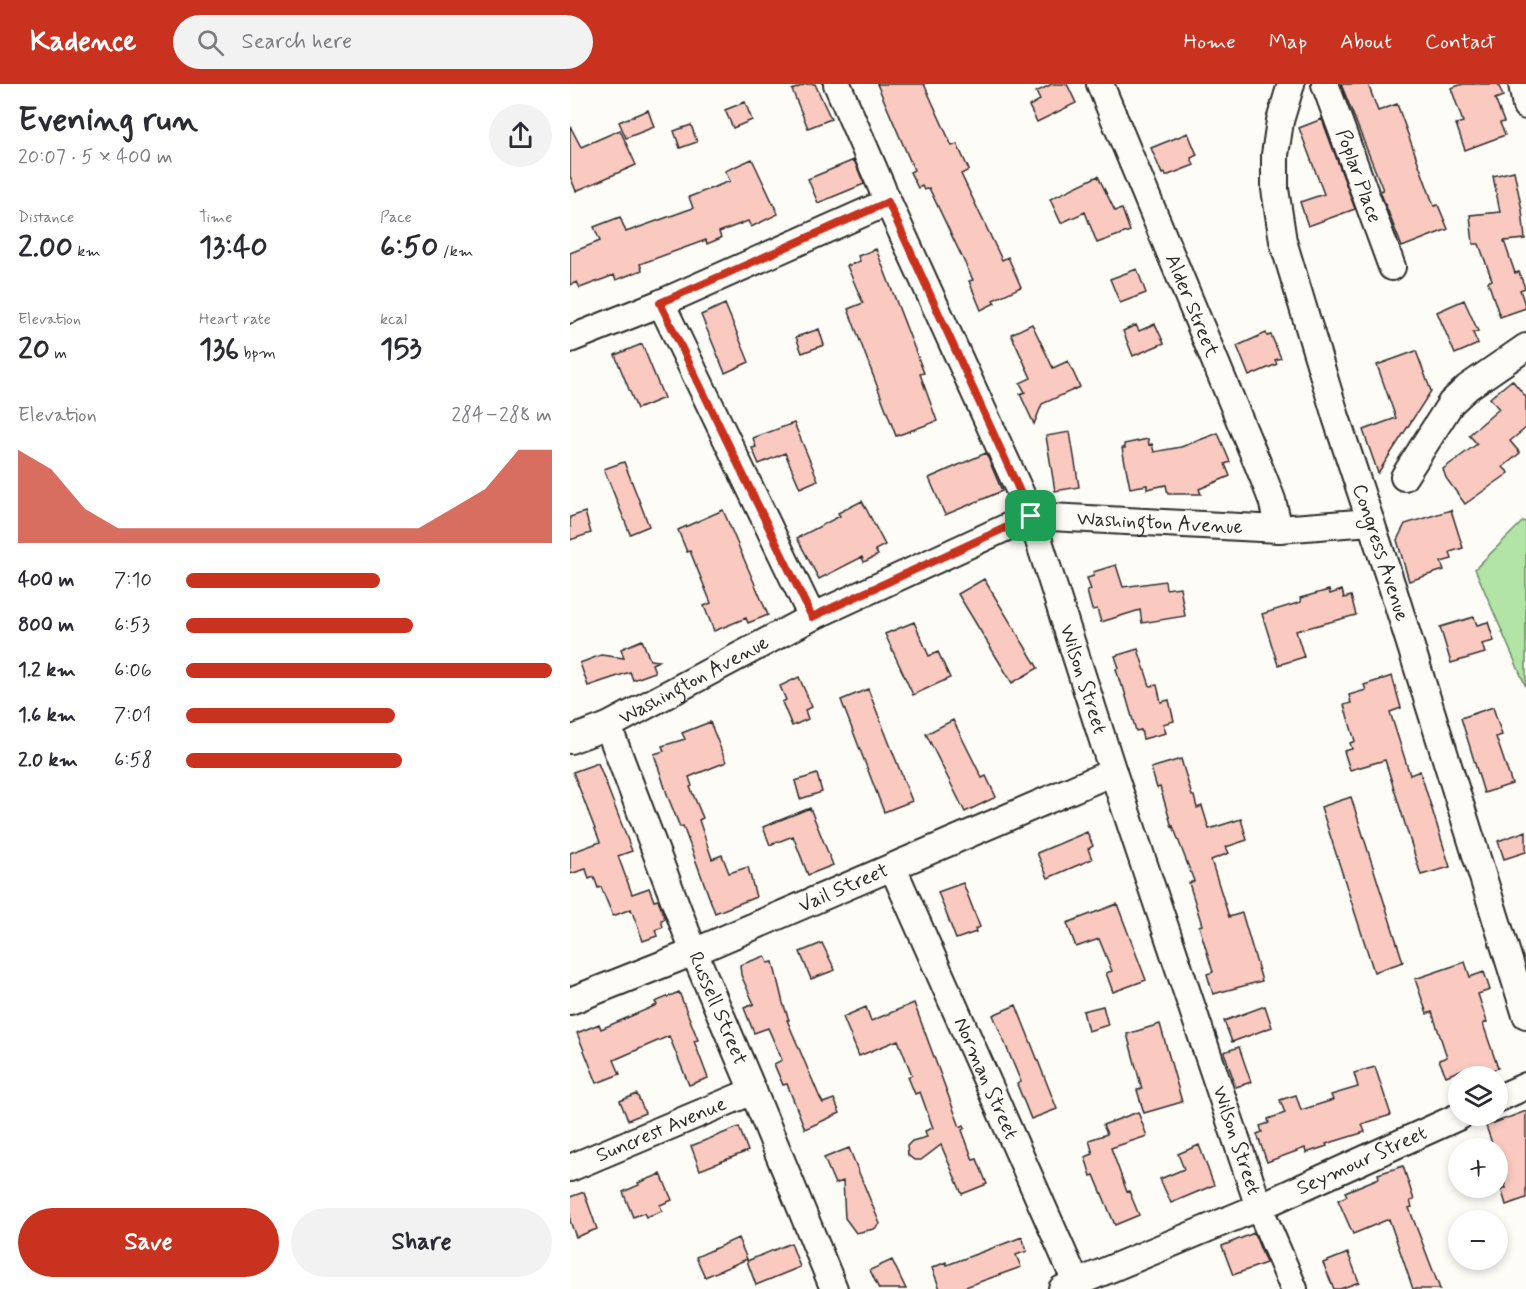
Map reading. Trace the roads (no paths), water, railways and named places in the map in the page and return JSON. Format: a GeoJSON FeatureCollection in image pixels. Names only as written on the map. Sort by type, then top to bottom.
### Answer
{"type":"FeatureCollection","features":[{"type":"Feature","properties":{"kind":"street","name":"Wilson Street"},"geometry":{"type":"LineString","coordinates":[[837,84],[888,202],[1031,516],[1113,772],[1259,1207],[1294,1289]]}},
{"type":"Feature","properties":{"kind":"street","name":"Alder Street"},"geometry":{"type":"LineString","coordinates":[[1100,84],[1264,479],[1279,529]]}},
{"type":"Feature","properties":{"kind":"street","name":"Congress Avenue"},"geometry":{"type":"LineString","coordinates":[[1291,84],[1280,120],[1275,155],[1275,189],[1279,224],[1336,417],[1476,849],[1526,1016]]}},
{"type":"Feature","properties":{"kind":"street","name":"Poplar Place"},"geometry":{"type":"LineString","coordinates":[[1325,84],[1392,267]]}},
{"type":"Feature","properties":{"kind":"street"},"geometry":{"type":"LineString","coordinates":[[1522,84],[1526,106]]}},
{"type":"Feature","properties":{"kind":"street"},"geometry":{"type":"LineString","coordinates":[[570,339],[660,303],[888,202]]}},
{"type":"Feature","properties":{"kind":"street"},"geometry":{"type":"LineString","coordinates":[[660,303],[812,617]]}},
{"type":"Feature","properties":{"kind":"street"},"geometry":{"type":"LineString","coordinates":[[1404,477],[1450,403],[1468,387],[1522,358]]}},
{"type":"Feature","properties":{"kind":"street","name":"Washington Avenue"},"geometry":{"type":"LineString","coordinates":[[570,740],[608,726],[812,617],[1031,516],[1279,529],[1371,522]]}},
{"type":"Feature","properties":{"kind":"street","name":"Russell Street"},"geometry":{"type":"LineString","coordinates":[[608,726],[694,952],[834,1289]]}},
{"type":"Feature","properties":{"kind":"street","name":"Vail Street"},"geometry":{"type":"LineString","coordinates":[[570,1001],[694,952],[1113,772]]}},
{"type":"Feature","properties":{"kind":"street","name":"Norman Street"},"geometry":{"type":"LineString","coordinates":[[893,868],[1073,1287]]}},
{"type":"Feature","properties":{"kind":"street"},"geometry":{"type":"LineString","coordinates":[[1508,1095],[1526,1086]]}},
{"type":"Feature","properties":{"kind":"street","name":"Suncrest Avenue"},"geometry":{"type":"LineString","coordinates":[[570,1168],[753,1091]]}},
{"type":"Feature","properties":{"kind":"street","name":"Seymour Street"},"geometry":{"type":"LineString","coordinates":[[1073,1287],[1259,1207],[1448,1121]]}}]}
